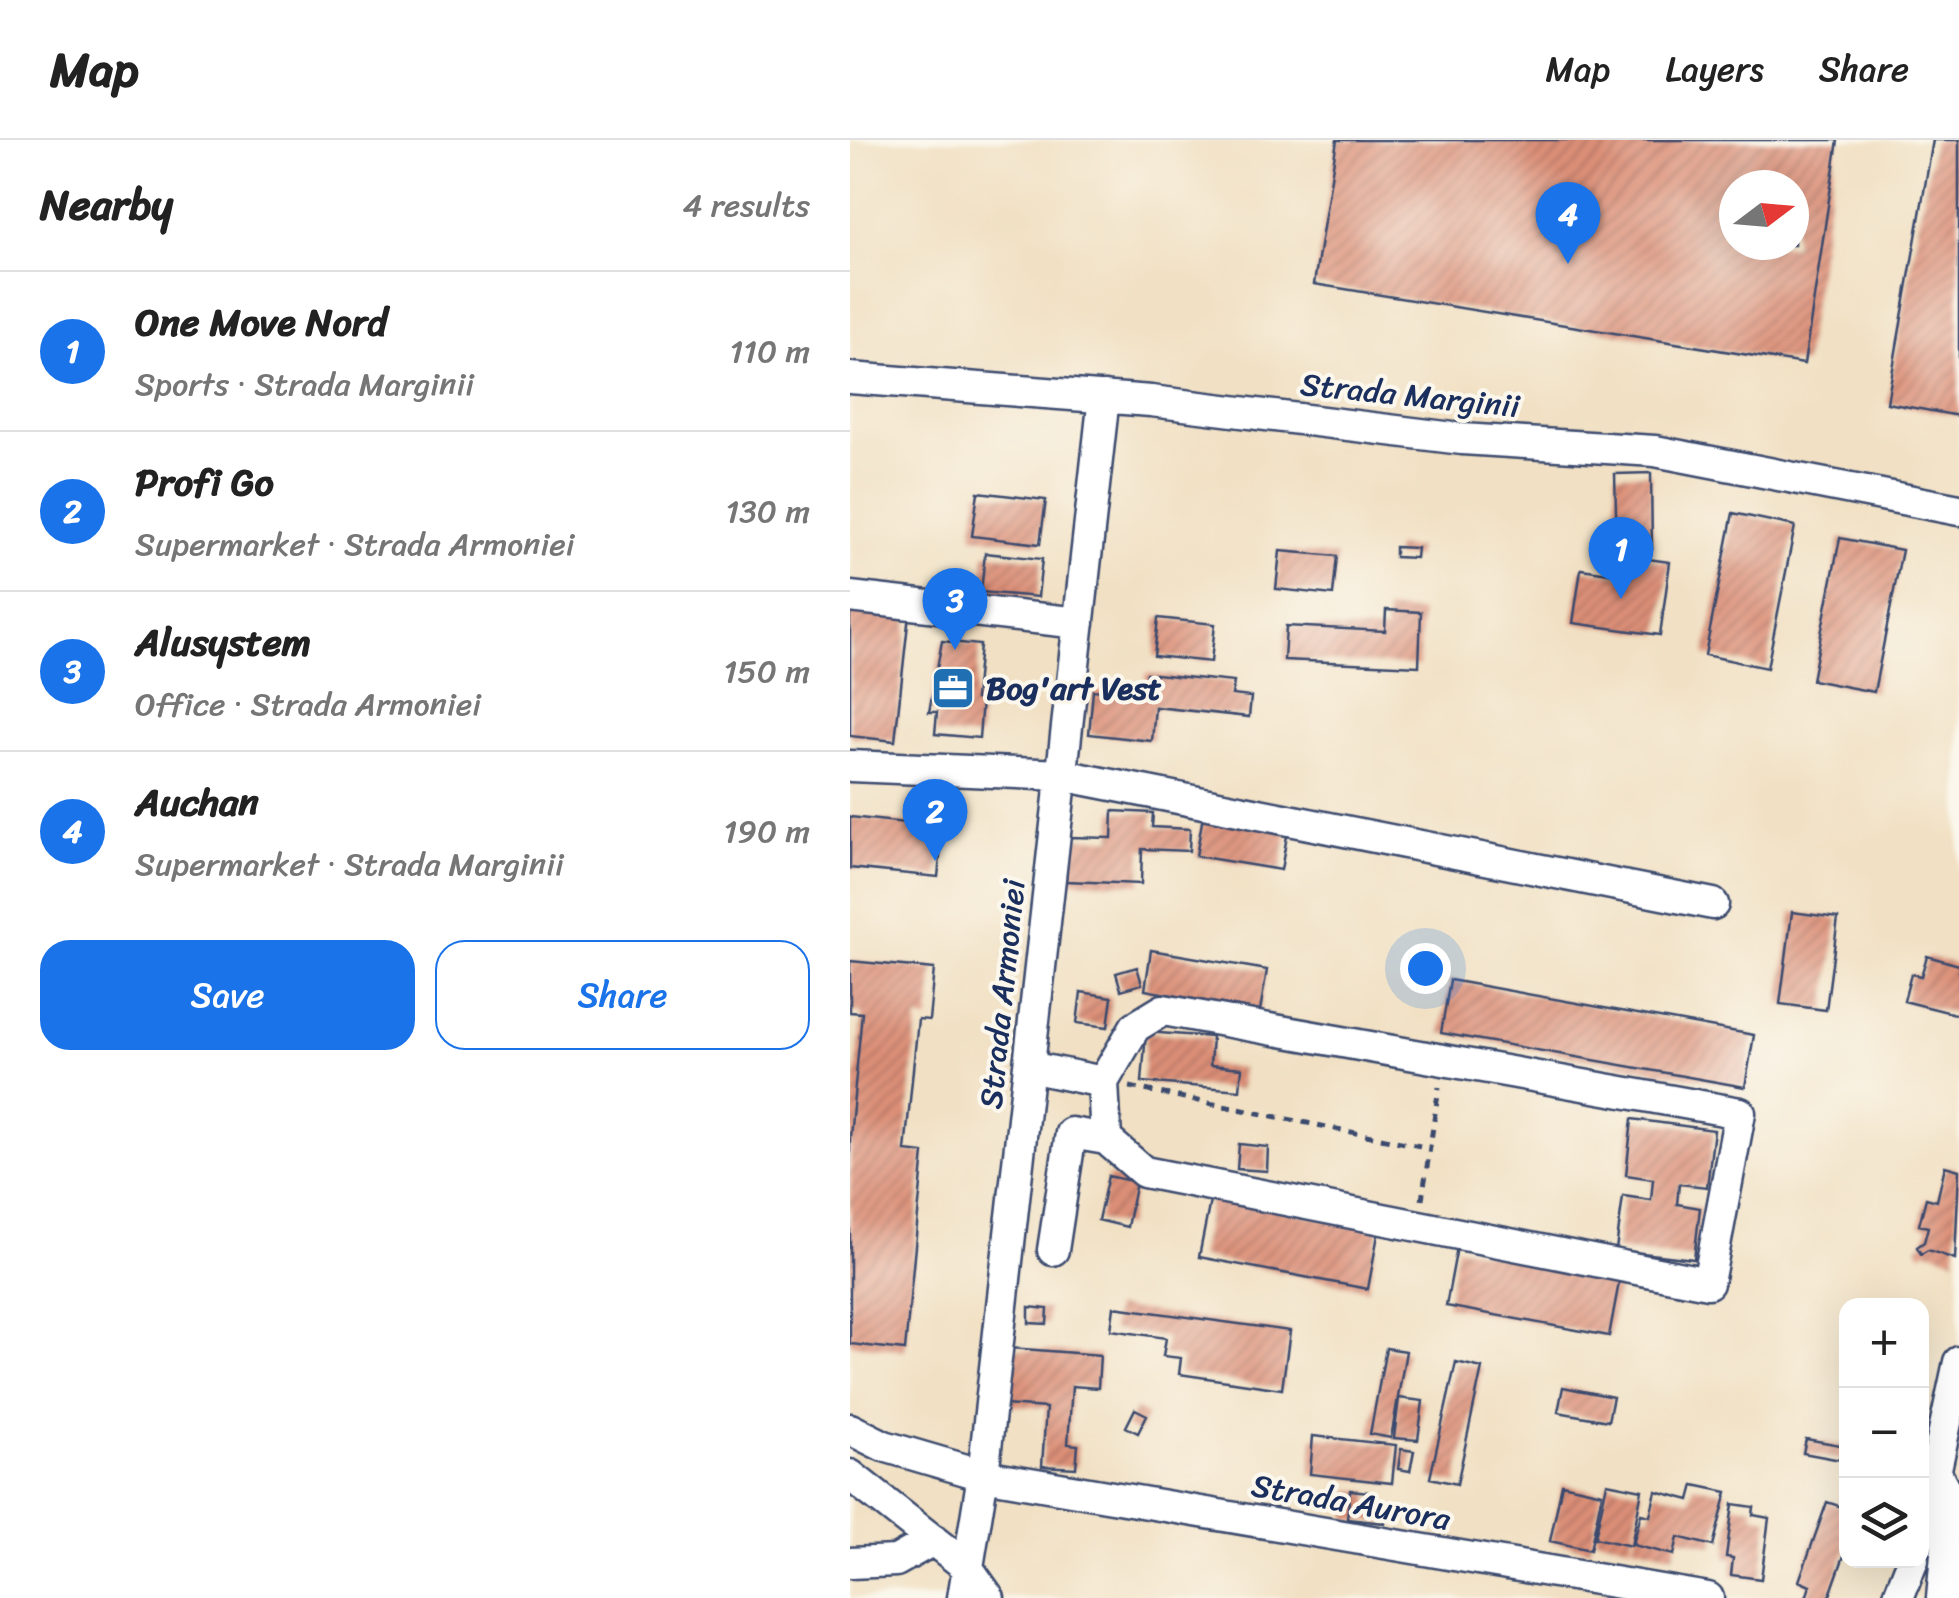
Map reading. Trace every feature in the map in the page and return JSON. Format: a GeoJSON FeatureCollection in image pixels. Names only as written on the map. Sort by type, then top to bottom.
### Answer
{"type":"FeatureCollection","features":[{"type":"Feature","properties":{"kind":"street","name":"Strada Marginii"},"geometry":{"type":"LineString","coordinates":[[850,378],[1104,396],[1462,440],[1655,451],[1959,510]]}},
{"type":"Feature","properties":{"kind":"street","name":"Strada Armoniei"},"geometry":{"type":"LineString","coordinates":[[963,1598],[983,1475],[1104,396]]}},
{"type":"Feature","properties":{"kind":"street"},"geometry":{"type":"LineString","coordinates":[[850,597],[1080,623]]}},
{"type":"Feature","properties":{"kind":"street"},"geometry":{"type":"LineString","coordinates":[[850,766],[1062,775],[1713,904]]}},
{"type":"Feature","properties":{"kind":"street"},"geometry":{"type":"LineString","coordinates":[[1054,1250],[1071,1134],[1106,1139],[1144,1172],[1708,1283],[1740,1113],[1163,1010],[1135,1027],[1103,1082],[1106,1139]]}},
{"type":"Feature","properties":{"kind":"street"},"geometry":{"type":"LineString","coordinates":[[1029,1068],[1103,1082]]}},
{"type":"Feature","properties":{"kind":"street"},"geometry":{"type":"LineString","coordinates":[[1929,1508],[1959,1362]]}},
{"type":"Feature","properties":{"kind":"street","name":"Strada Aurora"},"geometry":{"type":"LineString","coordinates":[[850,1429],[884,1446],[983,1475],[1708,1598]]}},
{"type":"Feature","properties":{"kind":"street"},"geometry":{"type":"LineString","coordinates":[[850,1475],[967,1567],[988,1598]]}},
{"type":"Feature","properties":{"kind":"street"},"geometry":{"type":"LineString","coordinates":[[1938,1475],[1952,1500],[1942,1598]]}},
{"type":"Feature","properties":{"kind":"street"},"geometry":{"type":"LineString","coordinates":[[850,1563],[896,1562],[932,1540]]}},
{"type":"Feature","properties":{"kind":"street"},"geometry":{"type":"LineString","coordinates":[[1898,1598],[1910,1568]]}},
{"type":"Feature","properties":{"kind":"path"},"geometry":{"type":"LineString","coordinates":[[1418,1226],[1443,1060]]}},
{"type":"Feature","properties":{"kind":"path"},"geometry":{"type":"LineString","coordinates":[[1103,1082],[1430,1148]]}},
{"type":"Feature","properties":{"kind":"building"},"geometry":{"type":"Polygon","coordinates":[[[1337,140],[1838,140],[1804,364],[1314,284],[1337,140]]]}},
{"type":"Feature","properties":{"kind":"building"},"geometry":{"type":"Polygon","coordinates":[[[1933,140],[1959,140],[1959,416],[1887,403],[1933,140]]]}},
{"type":"Feature","properties":{"kind":"building"},"geometry":{"type":"Polygon","coordinates":[[[1651,473],[1652,549],[1617,549],[1615,474],[1651,473]]]}},
{"type":"Feature","properties":{"kind":"building"},"geometry":{"type":"Polygon","coordinates":[[[978,492],[1046,500],[1040,544],[972,536],[978,492]]]}},
{"type":"Feature","properties":{"kind":"building"},"geometry":{"type":"Polygon","coordinates":[[[1733,513],[1795,526],[1767,668],[1705,655],[1733,513]]]}},
{"type":"Feature","properties":{"kind":"building"},"geometry":{"type":"Polygon","coordinates":[[[1840,538],[1902,550],[1874,692],[1812,680],[1840,538]]]}},
{"type":"Feature","properties":{"kind":"building"},"geometry":{"type":"Polygon","coordinates":[[[1395,547],[1417,548],[1416,558],[1395,557],[1395,547]]]}},
{"type":"Feature","properties":{"kind":"building"},"geometry":{"type":"Polygon","coordinates":[[[1280,551],[1337,556],[1333,595],[1276,589],[1280,551]]]}},
{"type":"Feature","properties":{"kind":"building"},"geometry":{"type":"Polygon","coordinates":[[[985,553],[1042,559],[1038,597],[981,592],[985,553]]]}},
{"type":"Feature","properties":{"kind":"building"},"geometry":{"type":"Polygon","coordinates":[[[1626,556],[1670,562],[1660,635],[1573,623],[1581,569],[1623,575],[1626,556]]]}},
{"type":"Feature","properties":{"kind":"building"},"geometry":{"type":"Polygon","coordinates":[[[850,607],[909,614],[895,741],[850,736],[850,607]]]}},
{"type":"Feature","properties":{"kind":"building"},"geometry":{"type":"Polygon","coordinates":[[[1386,610],[1421,612],[1419,666],[1284,660],[1286,626],[1385,631],[1386,610]]]}},
{"type":"Feature","properties":{"kind":"building"},"geometry":{"type":"Polygon","coordinates":[[[1158,618],[1215,624],[1211,662],[1154,656],[1158,618]]]}},
{"type":"Feature","properties":{"kind":"building","name":"Bog'art Vest"},"geometry":{"type":"Polygon","coordinates":[[[942,641],[980,645],[975,699],[982,700],[979,738],[935,734],[937,712],[929,712],[942,641]]]}},
{"type":"Feature","properties":{"kind":"building"},"geometry":{"type":"Polygon","coordinates":[[[1146,673],[1234,682],[1232,695],[1251,697],[1249,717],[1155,707],[1152,741],[1089,734],[1093,690],[1143,695],[1146,673]]]}},
{"type":"Feature","properties":{"kind":"building"},"geometry":{"type":"Polygon","coordinates":[[[1113,811],[1153,813],[1152,827],[1190,829],[1189,851],[1142,849],[1141,884],[1066,881],[1068,837],[1112,838],[1113,811]]]}},
{"type":"Feature","properties":{"kind":"building"},"geometry":{"type":"Polygon","coordinates":[[[1203,816],[1288,830],[1281,870],[1196,856],[1203,816]]]}},
{"type":"Feature","properties":{"kind":"building"},"geometry":{"type":"Polygon","coordinates":[[[850,817],[943,827],[938,877],[850,868],[850,817]]]}},
{"type":"Feature","properties":{"kind":"building"},"geometry":{"type":"Polygon","coordinates":[[[1792,912],[1838,918],[1826,1010],[1780,1004],[1792,912]]]}},
{"type":"Feature","properties":{"kind":"building"},"geometry":{"type":"Polygon","coordinates":[[[1151,950],[1267,970],[1260,1011],[1145,990],[1151,950]]]}},
{"type":"Feature","properties":{"kind":"building"},"geometry":{"type":"Polygon","coordinates":[[[1927,956],[1959,965],[1959,1015],[1904,1001],[1911,974],[1921,976],[1927,956]]]}},
{"type":"Feature","properties":{"kind":"building"},"geometry":{"type":"Polygon","coordinates":[[[850,961],[934,969],[929,1020],[918,1019],[905,1151],[924,1153],[905,1350],[850,1344],[850,1137],[862,1013],[850,1012],[850,961]]]}},
{"type":"Feature","properties":{"kind":"building"},"geometry":{"type":"Polygon","coordinates":[[[1137,967],[1142,984],[1121,990],[1116,973],[1137,967]]]}},
{"type":"Feature","properties":{"kind":"building"},"geometry":{"type":"Polygon","coordinates":[[[1450,980],[1754,1035],[1745,1087],[1441,1033],[1450,980]]]}},
{"type":"Feature","properties":{"kind":"building"},"geometry":{"type":"Polygon","coordinates":[[[1081,992],[1112,997],[1108,1027],[1077,1023],[1081,992]]]}},
{"type":"Feature","properties":{"kind":"building"},"geometry":{"type":"Polygon","coordinates":[[[1146,1032],[1212,1037],[1210,1065],[1242,1068],[1240,1090],[1142,1082],[1146,1032]]]}},
{"type":"Feature","properties":{"kind":"building"},"geometry":{"type":"Polygon","coordinates":[[[1632,1119],[1714,1130],[1707,1187],[1679,1184],[1677,1204],[1700,1208],[1694,1259],[1616,1250],[1623,1196],[1651,1200],[1653,1179],[1626,1175],[1632,1119]]]}},
{"type":"Feature","properties":{"kind":"building"},"geometry":{"type":"Polygon","coordinates":[[[1239,1144],[1268,1147],[1267,1171],[1237,1169],[1239,1144]]]}},
{"type":"Feature","properties":{"kind":"building"},"geometry":{"type":"Polygon","coordinates":[[[1945,1166],[1959,1170],[1955,1259],[1928,1250],[1921,1254],[1917,1247],[1924,1242],[1928,1227],[1919,1225],[1926,1198],[1937,1201],[1945,1166]]]}},
{"type":"Feature","properties":{"kind":"building"},"geometry":{"type":"Polygon","coordinates":[[[1108,1176],[1136,1182],[1127,1227],[1098,1220],[1108,1176]]]}},
{"type":"Feature","properties":{"kind":"building"},"geometry":{"type":"Polygon","coordinates":[[[1211,1196],[1379,1229],[1368,1289],[1199,1257],[1211,1196]]]}},
{"type":"Feature","properties":{"kind":"building"},"geometry":{"type":"Polygon","coordinates":[[[1457,1247],[1620,1277],[1609,1336],[1446,1306],[1457,1247]]]}},
{"type":"Feature","properties":{"kind":"building"},"geometry":{"type":"Polygon","coordinates":[[[1029,1307],[1048,1309],[1047,1324],[1029,1323],[1029,1307]]]}},
{"type":"Feature","properties":{"kind":"building"},"geometry":{"type":"Polygon","coordinates":[[[1114,1307],[1290,1331],[1282,1389],[1179,1374],[1181,1358],[1163,1356],[1166,1338],[1111,1330],[1114,1307]]]}},
{"type":"Feature","properties":{"kind":"building"},"geometry":{"type":"Polygon","coordinates":[[[1010,1348],[1100,1355],[1098,1388],[1072,1386],[1068,1444],[1078,1445],[1076,1468],[1042,1466],[1046,1408],[1005,1405],[1010,1348]]]}},
{"type":"Feature","properties":{"kind":"building"},"geometry":{"type":"Polygon","coordinates":[[[1386,1348],[1406,1351],[1391,1438],[1370,1434],[1386,1348]]]}},
{"type":"Feature","properties":{"kind":"building"},"geometry":{"type":"Polygon","coordinates":[[[1456,1362],[1482,1368],[1457,1484],[1430,1478],[1456,1362]]]}},
{"type":"Feature","properties":{"kind":"building"},"geometry":{"type":"Polygon","coordinates":[[[1563,1387],[1613,1397],[1608,1421],[1558,1412],[1563,1387]]]}},
{"type":"Feature","properties":{"kind":"building"},"geometry":{"type":"Polygon","coordinates":[[[1399,1398],[1423,1401],[1418,1440],[1394,1438],[1399,1398]]]}},
{"type":"Feature","properties":{"kind":"building"},"geometry":{"type":"Polygon","coordinates":[[[1135,1409],[1147,1415],[1138,1433],[1126,1427],[1135,1409]]]}},
{"type":"Feature","properties":{"kind":"building"},"geometry":{"type":"Polygon","coordinates":[[[1313,1436],[1396,1445],[1392,1483],[1310,1474],[1313,1436]]]}},
{"type":"Feature","properties":{"kind":"building"},"geometry":{"type":"Polygon","coordinates":[[[1806,1439],[1839,1445],[1839,1460],[1803,1453],[1806,1439]]]}},
{"type":"Feature","properties":{"kind":"building"},"geometry":{"type":"Polygon","coordinates":[[[1401,1449],[1414,1451],[1410,1471],[1398,1469],[1401,1449]]]}},
{"type":"Feature","properties":{"kind":"building"},"geometry":{"type":"Polygon","coordinates":[[[1607,1483],[1642,1490],[1631,1546],[1595,1538],[1607,1483]]]}},
{"type":"Feature","properties":{"kind":"building"},"geometry":{"type":"Polygon","coordinates":[[[1562,1484],[1602,1493],[1590,1550],[1550,1541],[1562,1484]]]}},
{"type":"Feature","properties":{"kind":"building"},"geometry":{"type":"Polygon","coordinates":[[[1694,1485],[1727,1492],[1713,1546],[1678,1537],[1674,1555],[1633,1545],[1641,1514],[1650,1516],[1656,1491],[1690,1500],[1694,1485]]]}},
{"type":"Feature","properties":{"kind":"building"},"geometry":{"type":"Polygon","coordinates":[[[1350,1490],[1370,1492],[1369,1509],[1386,1510],[1385,1523],[1347,1519],[1350,1490]]]}},
{"type":"Feature","properties":{"kind":"building"},"geometry":{"type":"Polygon","coordinates":[[[1827,1502],[1839,1506],[1840,1568],[1829,1598],[1806,1598],[1810,1586],[1799,1581],[1827,1502]]]}},
{"type":"Feature","properties":{"kind":"building"},"geometry":{"type":"Polygon","coordinates":[[[1733,1504],[1754,1507],[1753,1515],[1769,1518],[1761,1579],[1731,1575],[1733,1558],[1726,1557],[1733,1504]]]}},
{"type":"Feature","properties":{"kind":"place","name":"Auchan"},"geometry":{"type":"Point","coordinates":[1568,264]}},
{"type":"Feature","properties":{"kind":"place","name":"One Move Nord"},"geometry":{"type":"Point","coordinates":[1621,599]}},
{"type":"Feature","properties":{"kind":"place","name":"Alusystem"},"geometry":{"type":"Point","coordinates":[955,650]}},
{"type":"Feature","properties":{"kind":"place","name":"Bog'art Vest"},"geometry":{"type":"Point","coordinates":[953,688]}},
{"type":"Feature","properties":{"kind":"place","name":"Profi Go"},"geometry":{"type":"Point","coordinates":[935,861]}}]}
